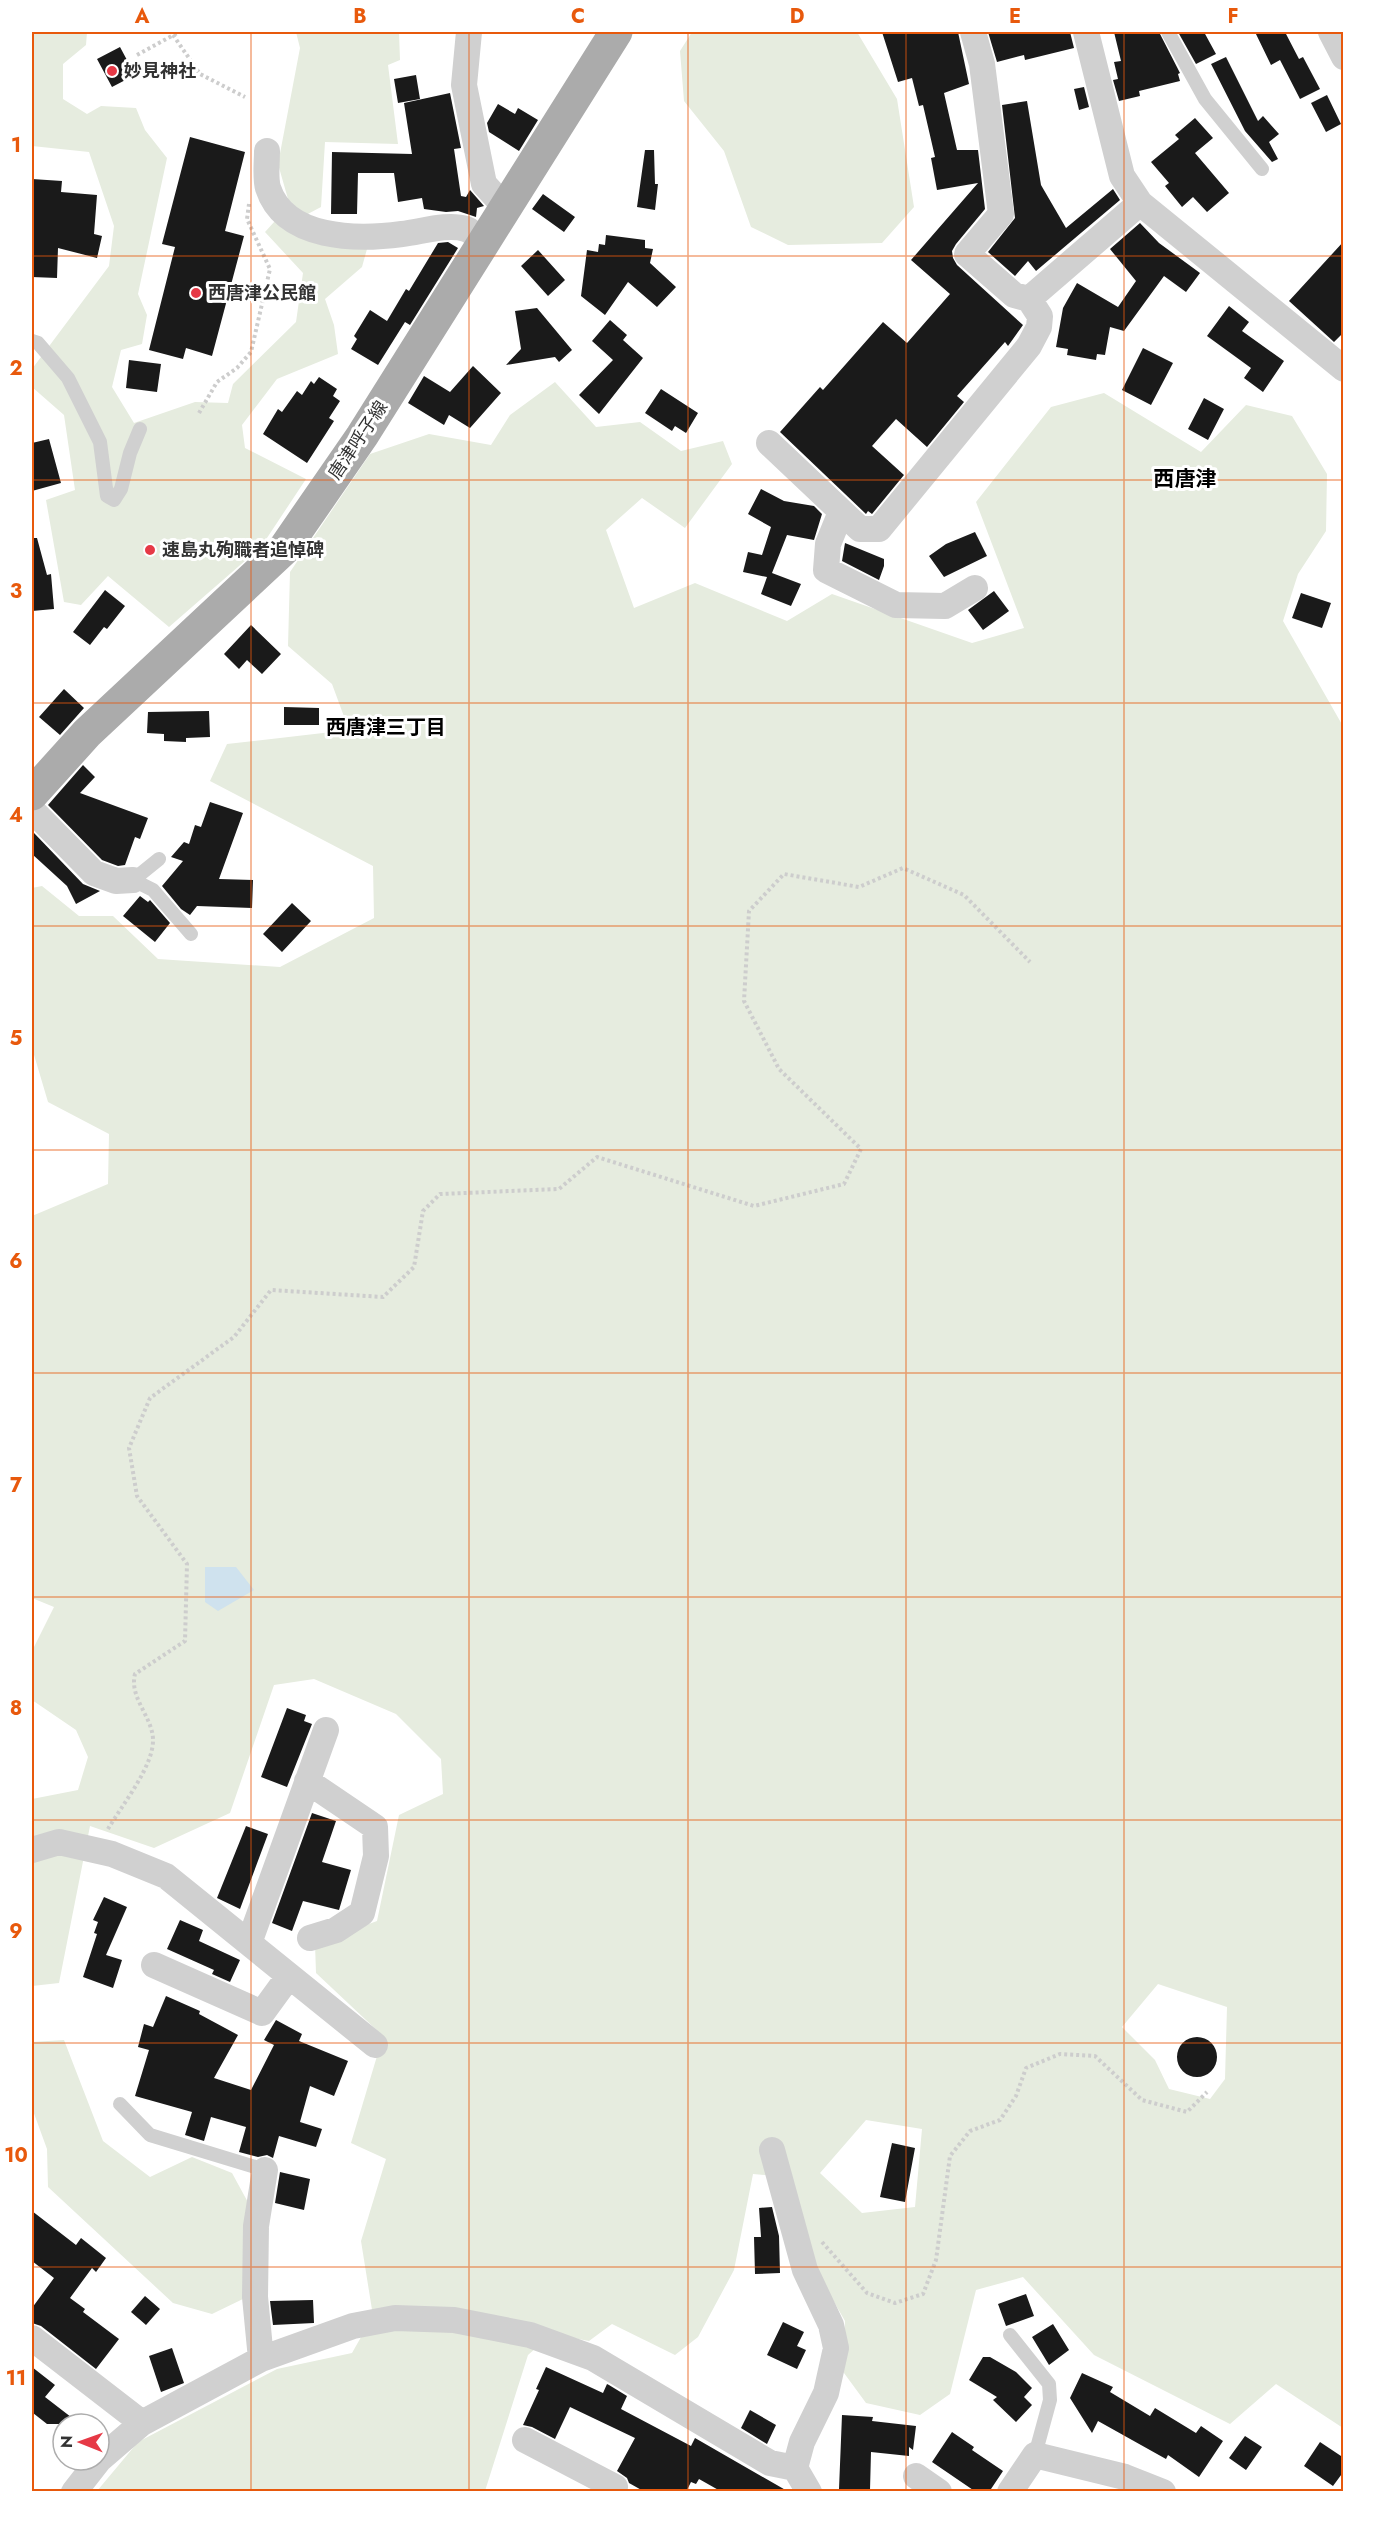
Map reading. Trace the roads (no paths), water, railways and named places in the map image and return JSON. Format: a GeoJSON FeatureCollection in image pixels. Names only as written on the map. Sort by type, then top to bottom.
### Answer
{"type":"FeatureCollection","features":[{"type":"Feature","properties":{"kind":"main road","name":"唐津呼子線"},"geometry":{"type":"LineString","coordinates":[[32,794],[87,733],[284,549],[362,436],[616,32]]}},
{"type":"Feature","properties":{"kind":"street"},"geometry":{"type":"LineString","coordinates":[[470,32],[464,85],[484,184],[506,208]]}},
{"type":"Feature","properties":{"kind":"street"},"geometry":{"type":"LineString","coordinates":[[769,443],[860,529],[879,529],[1029,346],[1039,327],[1040,316],[1029,299],[1014,295],[968,254],[1001,214],[982,63],[972,32]]}},
{"type":"Feature","properties":{"kind":"street"},"geometry":{"type":"LineString","coordinates":[[1086,32],[1122,176],[1140,202],[1344,369]]}},
{"type":"Feature","properties":{"kind":"street"},"geometry":{"type":"LineString","coordinates":[[1331,32],[1344,57]]}},
{"type":"Feature","properties":{"kind":"street"},"geometry":{"type":"LineString","coordinates":[[267,151],[268,187],[278,207],[309,230],[343,237],[396,235],[451,227],[468,230],[484,244]]}},
{"type":"Feature","properties":{"kind":"street"},"geometry":{"type":"LineString","coordinates":[[1029,299],[1140,202]]}},
{"type":"Feature","properties":{"kind":"street"},"geometry":{"type":"LineString","coordinates":[[842,512],[828,544],[826,570],[896,605],[945,606],[975,588]]}},
{"type":"Feature","properties":{"kind":"street"},"geometry":{"type":"LineString","coordinates":[[32,810],[94,873],[116,881],[133,880]]}},
{"type":"Feature","properties":{"kind":"street"},"geometry":{"type":"LineString","coordinates":[[249,1943],[326,1730]]}},
{"type":"Feature","properties":{"kind":"street"},"geometry":{"type":"LineString","coordinates":[[307,1780],[375,1827],[376,1856],[362,1913],[336,1930],[310,1938]]}},
{"type":"Feature","properties":{"kind":"street"},"geometry":{"type":"LineString","coordinates":[[32,1850],[59,1842],[112,1854],[166,1876],[375,2045]]}},
{"type":"Feature","properties":{"kind":"street"},"geometry":{"type":"LineString","coordinates":[[154,1965],[262,2013],[289,1976]]}},
{"type":"Feature","properties":{"kind":"street"},"geometry":{"type":"LineString","coordinates":[[772,2150],[805,2270],[831,2325],[836,2348],[826,2393],[802,2442],[795,2468],[809,2492]]}},
{"type":"Feature","properties":{"kind":"street"},"geometry":{"type":"LineString","coordinates":[[261,2359],[255,2297],[255,2249],[256,2226],[265,2170]]}},
{"type":"Feature","properties":{"kind":"street"},"geometry":{"type":"LineString","coordinates":[[111,2450],[142,2423],[261,2359],[353,2326],[394,2318],[454,2320],[519,2333],[593,2358],[770,2463],[795,2468]]}},
{"type":"Feature","properties":{"kind":"street"},"geometry":{"type":"LineString","coordinates":[[32,2338],[142,2423]]}},
{"type":"Feature","properties":{"kind":"street"},"geometry":{"type":"LineString","coordinates":[[525,2440],[615,2487],[613,2492]]}},
{"type":"Feature","properties":{"kind":"street"},"geometry":{"type":"LineString","coordinates":[[1010,2492],[1035,2454],[1125,2477],[1164,2492]]}},
{"type":"Feature","properties":{"kind":"street"},"geometry":{"type":"LineString","coordinates":[[74,2492],[90,2472]]}},
{"type":"Feature","properties":{"kind":"street"},"geometry":{"type":"LineString","coordinates":[[916,2476],[939,2492]]}},
{"type":"Feature","properties":{"kind":"lane"},"geometry":{"type":"LineString","coordinates":[[1168,32],[1205,99],[1262,169]]}},
{"type":"Feature","properties":{"kind":"lane"},"geometry":{"type":"LineString","coordinates":[[32,341],[38,343],[68,378],[100,442],[107,496],[114,500],[121,489],[130,453],[140,429]]}},
{"type":"Feature","properties":{"kind":"lane"},"geometry":{"type":"LineString","coordinates":[[159,859],[133,880],[153,890],[191,934]]}},
{"type":"Feature","properties":{"kind":"lane"},"geometry":{"type":"LineString","coordinates":[[120,2104],[150,2135],[265,2170]]}},
{"type":"Feature","properties":{"kind":"lane"},"geometry":{"type":"LineString","coordinates":[[1010,2335],[1048,2384],[1050,2400],[1035,2454]]}},
{"type":"Feature","properties":{"kind":"water"},"geometry":{"type":"Polygon","coordinates":[[[205,1567],[236,1567],[254,1590],[218,1611],[205,1602],[205,1567]]]}},
{"type":"Feature","properties":{"kind":"place","name":"妙見神社"},"geometry":{"type":"Point","coordinates":[112,71]}},
{"type":"Feature","properties":{"kind":"place","name":"西唐津公民館"},"geometry":{"type":"Point","coordinates":[196,293]}},
{"type":"Feature","properties":{"kind":"place","name":"速島丸殉職者追悼碑"},"geometry":{"type":"Point","coordinates":[150,550]}},
{"type":"Feature","properties":{"kind":"district","name":"西唐津"},"geometry":{"type":"Point","coordinates":[1185,479]}},
{"type":"Feature","properties":{"kind":"district","name":"西唐津三丁目"},"geometry":{"type":"Point","coordinates":[386,727]}}]}
